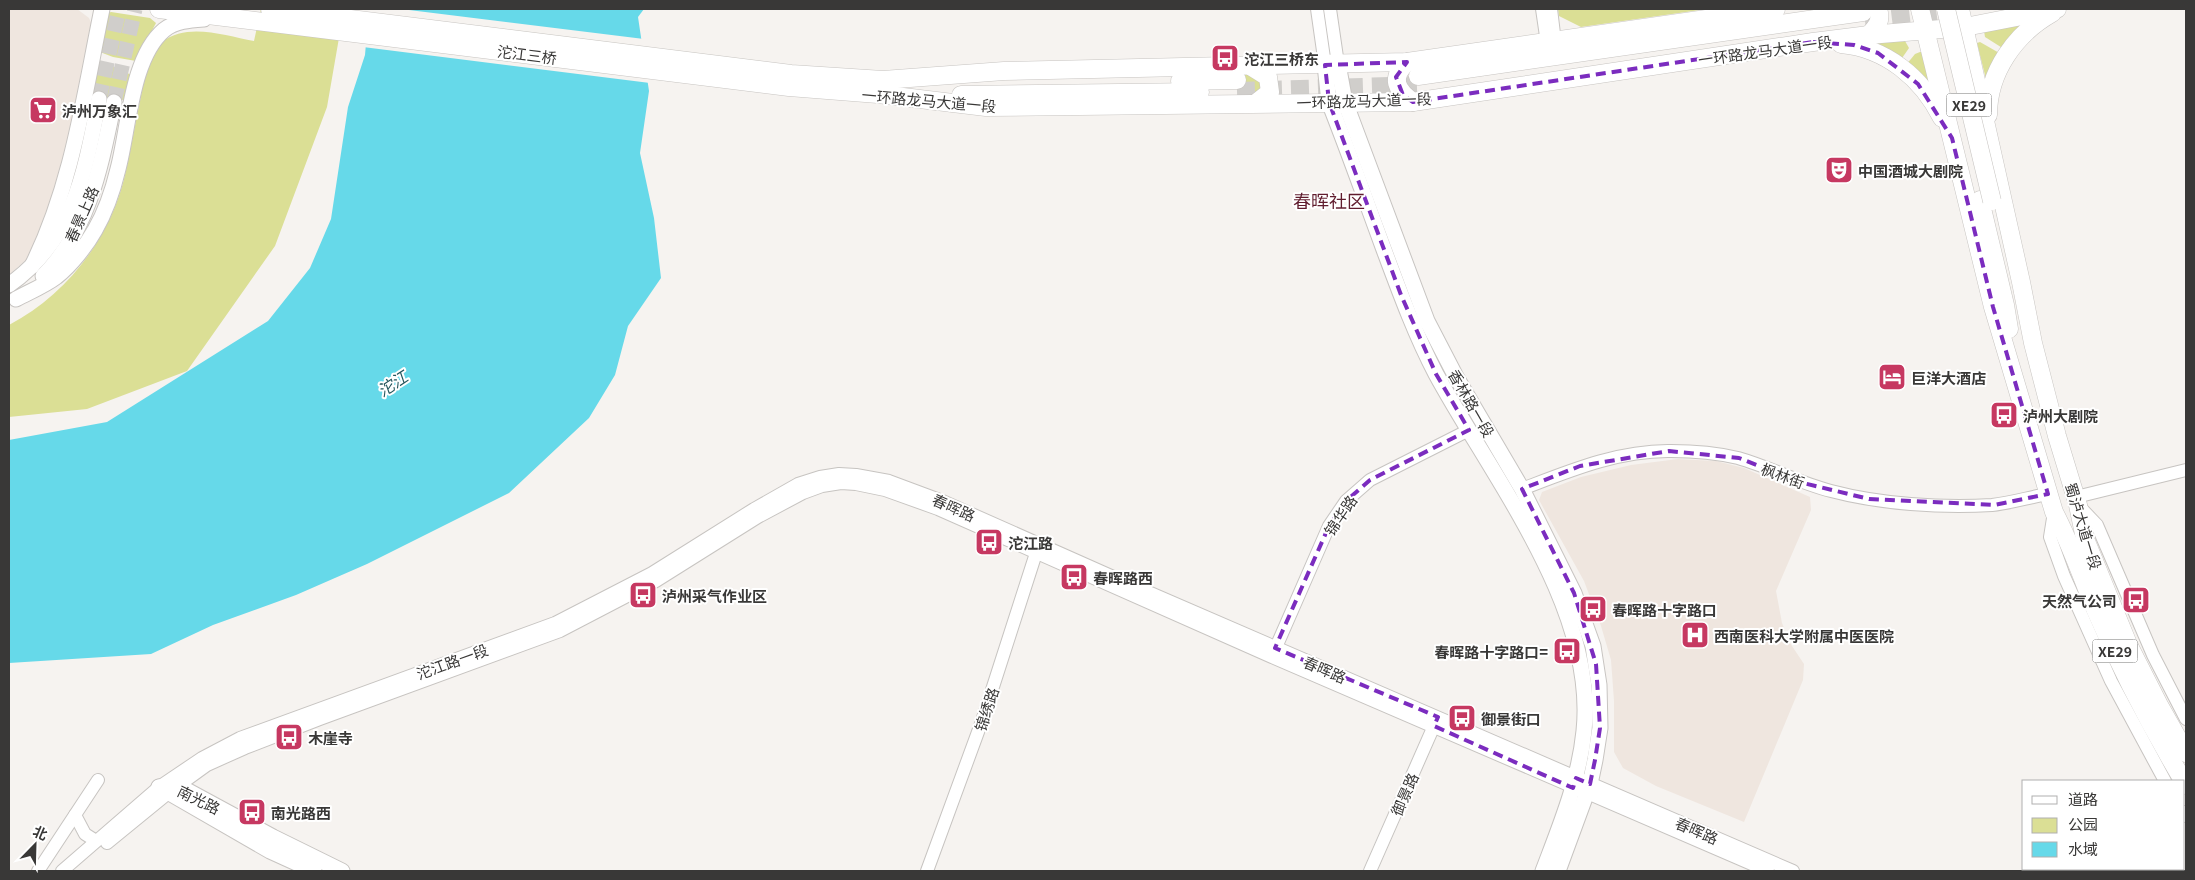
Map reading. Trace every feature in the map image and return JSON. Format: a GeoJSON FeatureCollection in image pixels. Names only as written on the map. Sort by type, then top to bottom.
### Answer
{"type":"FeatureCollection","features":[{"type":"Feature","properties":{"kind":"highway","name":"沱江三桥"},"geometry":{"type":"LineString","coordinates":[[159,9],[267,15],[790,81]]}},
{"type":"Feature","properties":{"kind":"highway","name":"一环路龙马大道一段"},"geometry":{"type":"LineString","coordinates":[[880,87],[1004,71],[1331,65],[1415,74],[1551,42],[1776,9]]}},
{"type":"Feature","properties":{"kind":"highway"},"geometry":{"type":"LineString","coordinates":[[1920,9],[1993,307],[2016,383]]}},
{"type":"Feature","properties":{"kind":"highway","name":"XE29"},"geometry":{"type":"LineString","coordinates":[[1936,9],[1986,201],[2013,294],[2033,343]]}},
{"type":"Feature","properties":{"kind":"highway","name":"XE29"},"geometry":{"type":"LineString","coordinates":[[1946,9],[1986,201],[2005,305],[2016,383]]}},
{"type":"Feature","properties":{"kind":"highway"},"geometry":{"type":"LineString","coordinates":[[1960,9],[2033,343]]}},
{"type":"Feature","properties":{"kind":"highway"},"geometry":{"type":"LineString","coordinates":[[1998,9],[2005,14],[2017,16]]}},
{"type":"Feature","properties":{"kind":"highway","name":"一环路龙马大道一段"},"geometry":{"type":"LineString","coordinates":[[790,81],[880,87],[986,107],[1413,102],[1813,42],[1869,19],[1926,30],[1965,27],[2059,9]]}},
{"type":"Feature","properties":{"kind":"highway"},"geometry":{"type":"LineString","coordinates":[[1988,138],[1988,102],[2000,68],[2011,47],[2042,19],[2059,9]]}},
{"type":"Feature","properties":{"kind":"highway"},"geometry":{"type":"LineString","coordinates":[[1413,102],[1403,95],[1396,77],[1400,69],[1415,74],[1869,19]]}},
{"type":"Feature","properties":{"kind":"highway"},"geometry":{"type":"LineString","coordinates":[[1813,42],[1854,45],[1894,61],[1906,71],[1929,98],[1952,138]]}},
{"type":"Feature","properties":{"kind":"highway"},"geometry":{"type":"LineString","coordinates":[[1252,67],[1268,76],[1270,84],[1270,92],[1256,103]]}},
{"type":"Feature","properties":{"kind":"highway"},"geometry":{"type":"LineString","coordinates":[[880,87],[1237,86]]}},
{"type":"Feature","properties":{"kind":"highway","name":"蜀泸大道一段"},"geometry":{"type":"LineString","coordinates":[[2033,343],[2057,436],[2077,501],[2085,539],[2113,610],[2160,707],[2186,753]]}},
{"type":"Feature","properties":{"kind":"highway","name":"蜀泸大道一段"},"geometry":{"type":"LineString","coordinates":[[2016,383],[2054,512],[2068,540],[2095,610],[2125,675],[2183,780]]}},
{"type":"Feature","properties":{"kind":"main road"},"geometry":{"type":"LineString","coordinates":[[32,266],[45,240],[65,183],[102,9]]}},
{"type":"Feature","properties":{"kind":"main road"},"geometry":{"type":"LineString","coordinates":[[11,296],[56,277],[84,247],[95,230],[104,212],[118,170],[139,69],[145,53],[158,36],[175,23],[189,20],[267,15]]}},
{"type":"Feature","properties":{"kind":"main road","name":"香林路一段"},"geometry":{"type":"LineString","coordinates":[[1331,65],[1337,102],[1418,335],[1436,374],[1536,546],[1555,583],[1569,619],[1578,652],[1585,690],[1582,786]]}},
{"type":"Feature","properties":{"kind":"main road","name":"春景上路"},"geometry":{"type":"LineString","coordinates":[[107,101],[96,182],[90,202],[73,238],[48,271],[11,296],[32,266],[49,248],[69,213],[107,101]]}},
{"type":"Feature","properties":{"kind":"main road","name":"香林路一段"},"geometry":{"type":"LineString","coordinates":[[1337,102],[1428,321],[1455,375],[1522,489],[1574,593],[1593,646],[1599,685],[1600,728],[1582,786]]}},
{"type":"Feature","properties":{"kind":"main road"},"geometry":{"type":"LineString","coordinates":[[1543,871],[1582,786]]}},
{"type":"Feature","properties":{"kind":"main road"},"geometry":{"type":"LineString","coordinates":[[1558,871],[1582,786]]}},
{"type":"Feature","properties":{"kind":"main road","name":"南光路"},"geometry":{"type":"LineString","coordinates":[[168,789],[270,851],[314,871]]}},
{"type":"Feature","properties":{"kind":"main road","name":"南光路"},"geometry":{"type":"LineString","coordinates":[[168,789],[342,871]]}},
{"type":"Feature","properties":{"kind":"street","name":"香林路一段"},"geometry":{"type":"LineString","coordinates":[[1317,9],[1331,65]]}},
{"type":"Feature","properties":{"kind":"street","name":"香林路一段"},"geometry":{"type":"LineString","coordinates":[[1330,9],[1331,65]]}},
{"type":"Feature","properties":{"kind":"street"},"geometry":{"type":"LineString","coordinates":[[1542,9],[1551,42]]}},
{"type":"Feature","properties":{"kind":"street"},"geometry":{"type":"LineString","coordinates":[[1551,9],[1551,42]]}},
{"type":"Feature","properties":{"kind":"street","name":"锦华路"},"geometry":{"type":"LineString","coordinates":[[1276,653],[1329,526],[1346,501],[1370,480],[1470,432]]}},
{"type":"Feature","properties":{"kind":"street","name":"枫林街"},"geometry":{"type":"LineString","coordinates":[[1522,489],[1580,466],[1630,455],[1669,451],[1739,458],[1799,482],[1869,499],[1936,504],[1994,504],[2048,494]]}},
{"type":"Feature","properties":{"kind":"street"},"geometry":{"type":"LineString","coordinates":[[2186,470],[2077,501],[2097,525],[2153,655],[2186,719]]}},
{"type":"Feature","properties":{"kind":"street","name":"沱江路一段"},"geometry":{"type":"LineString","coordinates":[[75,871],[202,758],[240,738],[555,624],[652,573],[754,509],[798,484],[838,474],[856,480]]}},
{"type":"Feature","properties":{"kind":"street","name":"春晖路"},"geometry":{"type":"LineString","coordinates":[[856,480],[873,477],[914,490],[1038,549],[1436,721],[1768,871]]}},
{"type":"Feature","properties":{"kind":"street","name":"沱江路一段"},"geometry":{"type":"LineString","coordinates":[[62,871],[96,841],[168,789],[207,766],[245,748],[560,631],[656,581],[758,517],[803,493],[822,486],[856,480]]}},
{"type":"Feature","properties":{"kind":"street"},"geometry":{"type":"LineString","coordinates":[[2054,512],[2050,537],[2064,576],[2111,681],[2164,780]]}},
{"type":"Feature","properties":{"kind":"street","name":"锦绣路"},"geometry":{"type":"LineString","coordinates":[[927,871],[980,729],[1038,549]]}},
{"type":"Feature","properties":{"kind":"street","name":"御景路"},"geometry":{"type":"LineString","coordinates":[[1370,871],[1436,721]]}},
{"type":"Feature","properties":{"kind":"street"},"geometry":{"type":"LineString","coordinates":[[38,871],[98,780]]}},
{"type":"Feature","properties":{"kind":"street","name":"春晖路"},"geometry":{"type":"LineString","coordinates":[[1582,786],[1792,871]]}},
{"type":"Feature","properties":{"kind":"street"},"geometry":{"type":"LineString","coordinates":[[75,815],[85,834],[96,841]]}},
{"type":"Feature","properties":{"kind":"highlighted area"},"geometry":{"type":"Polygon","coordinates":[[[1813,42],[1854,45],[1878,53],[1918,84],[1952,138],[1993,307],[2048,494],[1994,505],[1869,499],[1799,482],[1739,458],[1669,451],[1580,466],[1522,489],[1574,593],[1596,664],[1600,728],[1595,760],[1590,784],[1576,778],[1573,788],[1434,726],[1438,717],[1275,648],[1329,526],[1346,501],[1370,480],[1469,430],[1436,374],[1401,295],[1329,102],[1325,65],[1407,62],[1396,77],[1403,95],[1413,102],[1813,42]]]}},
{"type":"Feature","properties":{"kind":"shaded area","name":"泸州万象汇"},"geometry":{"type":"Polygon","coordinates":[[[9,9],[77,9],[89,18],[93,27],[66,162],[37,250],[9,275],[9,9]]]}},
{"type":"Feature","properties":{"kind":"shaded area","name":"西南医科大学附属中医医院"},"geometry":{"type":"Polygon","coordinates":[[[1678,459],[1716,461],[1744,468],[1810,497],[1811,510],[1776,591],[1782,623],[1790,643],[1804,664],[1803,680],[1744,822],[1656,786],[1623,768],[1614,752],[1614,701],[1611,660],[1601,626],[1584,581],[1539,500],[1542,492],[1581,477],[1631,465],[1678,459]]]}},
{"type":"Feature","properties":{"kind":"green space"},"geometry":{"type":"Polygon","coordinates":[[[261,9],[344,9],[327,107],[275,246],[187,371],[87,409],[9,417],[9,325],[48,299],[65,283],[94,247],[106,227],[123,183],[144,77],[152,53],[162,42],[172,36],[183,33],[207,32],[254,41],[261,9]]]}},
{"type":"Feature","properties":{"kind":"green space"},"geometry":{"type":"Polygon","coordinates":[[[1558,9],[1707,9],[1581,27],[1559,16],[1558,9]]]}},
{"type":"Feature","properties":{"kind":"green space"},"geometry":{"type":"Polygon","coordinates":[[[108,13],[150,18],[156,23],[136,61],[113,57],[100,52],[108,13]]]}},
{"type":"Feature","properties":{"kind":"green space"},"geometry":{"type":"Polygon","coordinates":[[[2026,22],[2004,49],[1985,37],[1984,31],[2026,22]]]}},
{"type":"Feature","properties":{"kind":"green space"},"geometry":{"type":"Polygon","coordinates":[[[1905,41],[1909,48],[1900,61],[1874,43],[1905,41]]]}},
{"type":"Feature","properties":{"kind":"green space"},"geometry":{"type":"Polygon","coordinates":[[[1980,42],[2001,54],[1986,79],[1977,43],[1980,42]]]}},
{"type":"Feature","properties":{"kind":"green space"},"geometry":{"type":"Polygon","coordinates":[[[1924,52],[1931,86],[1906,65],[1915,54],[1924,52]]]}},
{"type":"Feature","properties":{"kind":"green space"},"geometry":{"type":"Polygon","coordinates":[[[110,66],[131,75],[128,101],[89,93],[94,69],[110,66]]]}},
{"type":"Feature","properties":{"kind":"green space"},"geometry":{"type":"Polygon","coordinates":[[[1241,75],[1254,75],[1263,84],[1258,96],[1238,98],[1241,75]]]}},
{"type":"Feature","properties":{"kind":"water","name":"沱江"},"geometry":{"type":"Polygon","coordinates":[[[369,9],[644,9],[638,17],[649,91],[640,153],[654,218],[661,278],[628,326],[615,375],[589,418],[509,493],[367,564],[296,595],[213,625],[151,654],[9,663],[9,440],[107,422],[268,321],[310,268],[331,219],[348,107],[365,55],[369,9]]]}},
{"type":"Feature","properties":{"kind":"pier"},"geometry":{"type":"Polygon","coordinates":[[[367,9],[401,9],[644,39],[650,83],[363,47],[367,9]]]}},
{"type":"Feature","properties":{"kind":"tunnel"},"geometry":{"type":"LineString","coordinates":[[99,99],[119,9]]}},
{"type":"Feature","properties":{"kind":"tunnel"},"geometry":{"type":"LineString","coordinates":[[114,102],[135,9]]}},
{"type":"Feature","properties":{"kind":"tunnel"},"geometry":{"type":"LineString","coordinates":[[1865,21],[1961,9]]}},
{"type":"Feature","properties":{"kind":"tunnel"},"geometry":{"type":"LineString","coordinates":[[1237,91],[1420,85]]}},
{"type":"Feature","properties":{"kind":"place","name":"沱江三桥东"},"geometry":{"type":"Point","coordinates":[1225,58]}},
{"type":"Feature","properties":{"kind":"place","name":"泸州万象汇"},"geometry":{"type":"Point","coordinates":[43,110]}},
{"type":"Feature","properties":{"kind":"place","name":"中国酒城大剧院"},"geometry":{"type":"Point","coordinates":[1839,170]}},
{"type":"Feature","properties":{"kind":"place","name":"巨洋大酒店"},"geometry":{"type":"Point","coordinates":[1892,377]}},
{"type":"Feature","properties":{"kind":"place","name":"泸州大剧院"},"geometry":{"type":"Point","coordinates":[2004,415]}},
{"type":"Feature","properties":{"kind":"place","name":"沱江路"},"geometry":{"type":"Point","coordinates":[989,542]}},
{"type":"Feature","properties":{"kind":"place","name":"春晖路西"},"geometry":{"type":"Point","coordinates":[1074,577]}},
{"type":"Feature","properties":{"kind":"place","name":"泸州采气作业区"},"geometry":{"type":"Point","coordinates":[643,595]}},
{"type":"Feature","properties":{"kind":"place","name":"天然气公司"},"geometry":{"type":"Point","coordinates":[2136,600]}},
{"type":"Feature","properties":{"kind":"place","name":"春晖路十字路口"},"geometry":{"type":"Point","coordinates":[1593,609]}},
{"type":"Feature","properties":{"kind":"place","name":"西南医科大学附属中医医院"},"geometry":{"type":"Point","coordinates":[1695,635]}},
{"type":"Feature","properties":{"kind":"place","name":"春晖路十字路口="},"geometry":{"type":"Point","coordinates":[1567,651]}},
{"type":"Feature","properties":{"kind":"place","name":"御景街口"},"geometry":{"type":"Point","coordinates":[1462,718]}},
{"type":"Feature","properties":{"kind":"place","name":"木崖寺"},"geometry":{"type":"Point","coordinates":[289,737]}},
{"type":"Feature","properties":{"kind":"place","name":"南光路西"},"geometry":{"type":"Point","coordinates":[252,812]}},
{"type":"Feature","properties":{"kind":"district","name":"春晖社区"},"geometry":{"type":"Point","coordinates":[1329,200]}}]}
